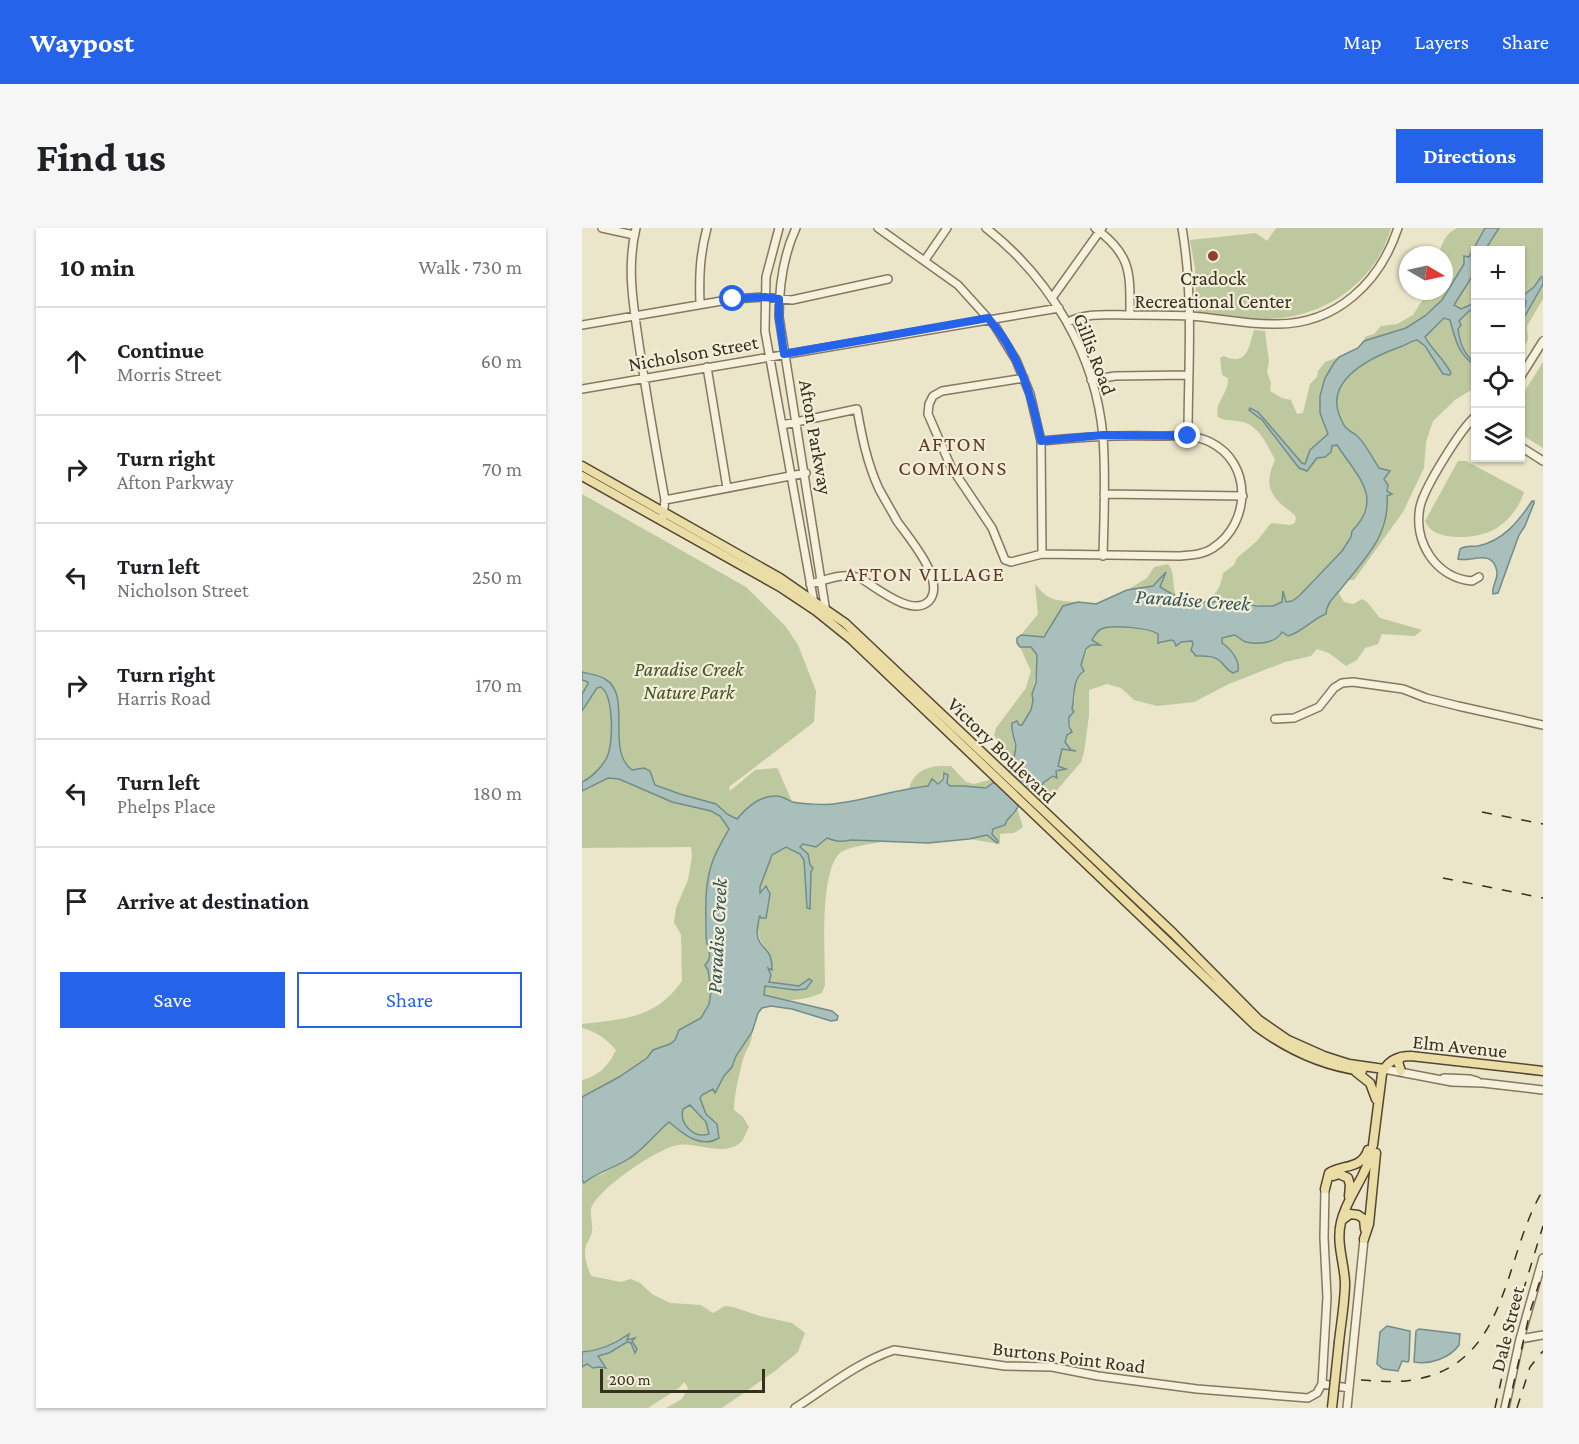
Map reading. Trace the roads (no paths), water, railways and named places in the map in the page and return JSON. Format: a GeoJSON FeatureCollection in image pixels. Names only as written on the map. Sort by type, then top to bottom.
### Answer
{"type":"FeatureCollection","features":[{"type":"Feature","properties":{"kind":"main road","name":"Victory Boulevard"},"geometry":{"type":"LineString","coordinates":[[582,466],[816,611],[826,614]]}},
{"type":"Feature","properties":{"kind":"main road","name":"Victory Boulevard"},"geometry":{"type":"LineString","coordinates":[[582,476],[780,578],[812,599],[860,647],[1031,806],[1173,933],[1259,1020],[1282,1040],[1319,1061],[1347,1069],[1383,1071]]}},
{"type":"Feature","properties":{"kind":"main road","name":"Victory Boulevard"},"geometry":{"type":"LineString","coordinates":[[1282,1040],[1333,1060],[1383,1071]]}},
{"type":"Feature","properties":{"kind":"main road","name":"Elm Avenue"},"geometry":{"type":"LineString","coordinates":[[1383,1071],[1392,1060],[1411,1056],[1543,1071]]}},
{"type":"Feature","properties":{"kind":"main road"},"geometry":{"type":"LineString","coordinates":[[1401,1057],[1398,1064],[1406,1073]]}},
{"type":"Feature","properties":{"kind":"main road"},"geometry":{"type":"LineString","coordinates":[[1347,1069],[1362,1075],[1370,1083],[1375,1093],[1377,1110]]}},
{"type":"Feature","properties":{"kind":"main road"},"geometry":{"type":"LineString","coordinates":[[1364,1239],[1369,1224],[1373,1148],[1383,1071]]}},
{"type":"Feature","properties":{"kind":"main road"},"geometry":{"type":"LineString","coordinates":[[1325,1189],[1329,1173],[1361,1161],[1373,1148]]}},
{"type":"Feature","properties":{"kind":"main road"},"geometry":{"type":"LineString","coordinates":[[1347,1202],[1362,1176],[1373,1148]]}},
{"type":"Feature","properties":{"kind":"main road"},"geometry":{"type":"LineString","coordinates":[[1345,1168],[1362,1176]]}},
{"type":"Feature","properties":{"kind":"main road"},"geometry":{"type":"LineString","coordinates":[[1325,1189],[1332,1177],[1337,1174],[1344,1175],[1350,1185],[1340,1225],[1339,1247],[1345,1284],[1332,1408]]}},
{"type":"Feature","properties":{"kind":"main road"},"geometry":{"type":"LineString","coordinates":[[1340,1225],[1350,1214],[1360,1216],[1365,1225],[1364,1239]]}},
{"type":"Feature","properties":{"kind":"street"},"geometry":{"type":"LineString","coordinates":[[602,228],[635,232],[630,271],[634,315],[665,500],[662,516]]}},
{"type":"Feature","properties":{"kind":"street"},"geometry":{"type":"LineString","coordinates":[[700,303],[700,262],[707,228]]}},
{"type":"Feature","properties":{"kind":"street"},"geometry":{"type":"LineString","coordinates":[[781,228],[795,230]]}},
{"type":"Feature","properties":{"kind":"street","name":"Afton Parkway"},"geometry":{"type":"LineString","coordinates":[[781,228],[770,260],[765,297],[765,331],[816,611]]}},
{"type":"Feature","properties":{"kind":"street"},"geometry":{"type":"LineString","coordinates":[[878,228],[958,285],[1005,339],[1033,403],[1041,441],[1042,554]]}},
{"type":"Feature","properties":{"kind":"street"},"geometry":{"type":"LineString","coordinates":[[925,260],[947,228]]}},
{"type":"Feature","properties":{"kind":"street","name":"Gillis Road"},"geometry":{"type":"LineString","coordinates":[[986,228],[1017,256],[1059,308],[1068,322],[1092,380],[1103,435],[1103,556]]}},
{"type":"Feature","properties":{"kind":"street"},"geometry":{"type":"LineString","coordinates":[[1182,228],[1189,268],[1188,436]]}},
{"type":"Feature","properties":{"kind":"street"},"geometry":{"type":"LineString","coordinates":[[1068,322],[1087,315],[1190,316],[1279,324],[1317,317],[1341,305],[1362,290],[1387,256],[1398,228]]}},
{"type":"Feature","properties":{"kind":"street"},"geometry":{"type":"LineString","coordinates":[[1052,298],[1099,229],[1122,254],[1128,268],[1130,315]]}},
{"type":"Feature","properties":{"kind":"street","name":"Afton Parkway"},"geometry":{"type":"LineString","coordinates":[[795,230],[783,270],[779,317],[806,473],[826,614]]}},
{"type":"Feature","properties":{"kind":"street"},"geometry":{"type":"LineString","coordinates":[[582,325],[700,303],[765,297],[792,300],[888,279]]}},
{"type":"Feature","properties":{"kind":"street","name":"Nicholson Street"},"geometry":{"type":"LineString","coordinates":[[582,389],[988,318],[1059,308]]}},
{"type":"Feature","properties":{"kind":"street"},"geometry":{"type":"LineString","coordinates":[[1525,370],[1543,341]]}},
{"type":"Feature","properties":{"kind":"street"},"geometry":{"type":"LineString","coordinates":[[707,367],[727,488]]}},
{"type":"Feature","properties":{"kind":"street"},"geometry":{"type":"LineString","coordinates":[[1092,380],[1115,376],[1188,375]]}},
{"type":"Feature","properties":{"kind":"street"},"geometry":{"type":"LineString","coordinates":[[1024,378],[942,391],[933,396],[929,404],[928,414],[951,467],[992,528],[1005,560],[1011,562],[1042,554],[1178,556],[1206,552],[1221,542],[1238,519],[1243,496],[1239,474],[1228,456],[1210,443],[1188,436],[1103,435],[1041,441]]}},
{"type":"Feature","properties":{"kind":"street"},"geometry":{"type":"LineString","coordinates":[[782,425],[857,410],[864,448],[874,476],[890,509],[922,555],[934,587],[927,603],[913,607],[900,603],[860,578],[847,575],[822,579],[810,584]]}},
{"type":"Feature","properties":{"kind":"street"},"geometry":{"type":"LineString","coordinates":[[1471,422],[1458,436],[1425,495],[1420,507],[1419,522],[1424,547],[1439,566],[1460,579],[1473,581],[1479,577]]}},
{"type":"Feature","properties":{"kind":"street"},"geometry":{"type":"LineString","coordinates":[[1525,450],[1543,461]]}},
{"type":"Feature","properties":{"kind":"street"},"geometry":{"type":"LineString","coordinates":[[665,500],[806,473]]}},
{"type":"Feature","properties":{"kind":"street"},"geometry":{"type":"LineString","coordinates":[[1104,494],[1243,496]]}},
{"type":"Feature","properties":{"kind":"street"},"geometry":{"type":"LineString","coordinates":[[1275,719],[1294,718],[1319,707],[1334,688],[1342,683],[1353,682],[1403,689],[1456,706],[1543,725]]}},
{"type":"Feature","properties":{"kind":"street"},"geometry":{"type":"LineString","coordinates":[[1383,1071],[1470,1084],[1483,1083],[1540,1090]]}},
{"type":"Feature","properties":{"kind":"street"},"geometry":{"type":"LineString","coordinates":[[1325,1189],[1324,1238],[1327,1297],[1322,1384],[1349,1388]]}},
{"type":"Feature","properties":{"kind":"street"},"geometry":{"type":"LineString","coordinates":[[1347,1408],[1364,1239]]}},
{"type":"Feature","properties":{"kind":"street","name":"Dale Street"},"geometry":{"type":"LineString","coordinates":[[1505,1408],[1520,1339],[1543,1258]]}},
{"type":"Feature","properties":{"kind":"street"},"geometry":{"type":"LineString","coordinates":[[1520,1339],[1543,1335]]}},
{"type":"Feature","properties":{"kind":"street","name":"Burtons Point Road"},"geometry":{"type":"LineString","coordinates":[[795,1408],[855,1369],[881,1354],[894,1350],[1005,1366],[1052,1367],[1155,1384],[1243,1394],[1308,1398],[1317,1393],[1322,1384]]}},
{"type":"Feature","properties":{"kind":"water"},"geometry":{"type":"Polygon","coordinates":[[[1485,228],[1499,228],[1488,246],[1475,246],[1485,228]]]}},
{"type":"Feature","properties":{"kind":"water","name":"Paradise Creek"},"geometry":{"type":"Polygon","coordinates":[[[1471,253],[1471,278],[1454,305],[1461,309],[1471,305],[1471,310],[1459,321],[1461,325],[1458,329],[1463,348],[1471,362],[1461,351],[1450,320],[1444,318],[1425,337],[1448,368],[1450,375],[1443,374],[1425,346],[1417,340],[1364,364],[1344,382],[1338,393],[1337,405],[1344,425],[1362,441],[1379,468],[1390,471],[1384,479],[1388,485],[1387,491],[1392,494],[1387,496],[1387,511],[1380,536],[1366,558],[1331,601],[1326,614],[1293,634],[1288,636],[1282,632],[1276,639],[1266,642],[1246,642],[1234,635],[1222,638],[1222,643],[1232,652],[1238,663],[1238,671],[1233,673],[1215,658],[1196,656],[1191,650],[1192,641],[1181,642],[1176,646],[1171,640],[1158,643],[1158,634],[1147,630],[1121,627],[1099,630],[1092,640],[1100,645],[1091,645],[1086,649],[1081,665],[1084,671],[1077,678],[1075,688],[1072,709],[1074,712],[1069,717],[1072,732],[1067,735],[1065,742],[1071,750],[1076,751],[1062,749],[1058,766],[1066,769],[1056,771],[1057,778],[1053,776],[1043,783],[1040,791],[1030,792],[1005,825],[993,829],[992,834],[998,841],[997,843],[987,835],[928,843],[839,841],[827,838],[816,847],[803,844],[800,847],[808,854],[810,865],[813,868],[810,909],[807,908],[804,860],[800,854],[786,847],[772,855],[760,887],[760,893],[766,886],[770,894],[766,918],[759,917],[757,933],[760,943],[768,952],[772,962],[772,970],[768,968],[771,975],[769,982],[799,986],[809,979],[812,981],[806,989],[795,990],[765,986],[764,995],[832,1011],[838,1016],[837,1020],[831,1021],[792,1009],[771,1006],[762,1008],[752,1032],[715,1093],[713,1089],[700,1098],[706,1114],[717,1124],[719,1138],[705,1142],[692,1139],[669,1122],[635,1154],[584,1183],[582,1180],[582,1097],[619,1077],[647,1058],[653,1050],[670,1044],[675,1040],[679,1030],[701,1018],[709,1004],[711,991],[705,965],[709,958],[706,938],[706,907],[709,872],[729,829],[720,816],[711,811],[672,802],[619,779],[608,778],[582,791],[582,782],[596,772],[609,753],[611,722],[608,700],[601,687],[597,688],[582,711],[582,694],[588,682],[582,680],[582,672],[603,678],[613,687],[619,710],[620,750],[624,761],[632,770],[644,768],[650,771],[655,785],[716,804],[737,819],[753,803],[764,798],[780,796],[793,802],[834,804],[928,786],[932,779],[938,784],[943,779],[944,773],[948,775],[947,783],[950,786],[986,788],[1008,774],[1013,764],[1016,747],[1012,723],[1017,721],[1019,725],[1022,725],[1031,710],[1033,701],[1037,655],[1031,647],[1020,647],[1017,638],[1021,635],[1044,637],[1063,606],[1078,602],[1096,604],[1127,590],[1153,586],[1166,572],[1160,587],[1177,597],[1210,603],[1220,600],[1256,606],[1273,606],[1282,602],[1283,591],[1286,602],[1299,596],[1342,551],[1352,531],[1362,519],[1366,508],[1367,497],[1359,477],[1337,445],[1332,446],[1331,452],[1325,457],[1317,458],[1307,471],[1299,468],[1262,420],[1249,410],[1250,408],[1258,412],[1305,464],[1310,450],[1328,434],[1320,413],[1320,396],[1325,378],[1334,363],[1339,357],[1358,348],[1364,341],[1406,328],[1425,316],[1442,300],[1453,300],[1453,282],[1464,264],[1464,256],[1469,257],[1471,253]],[[690,1105],[683,1109],[683,1120],[689,1129],[698,1134],[709,1134],[706,1122],[690,1105]]]}},
{"type":"Feature","properties":{"kind":"water"},"geometry":{"type":"Polygon","coordinates":[[[1543,277],[1543,284],[1525,316],[1525,294],[1543,277]]]}},
{"type":"Feature","properties":{"kind":"water"},"geometry":{"type":"Polygon","coordinates":[[[1532,501],[1534,503],[1519,535],[1498,593],[1493,594],[1497,575],[1495,564],[1486,558],[1458,559],[1460,549],[1478,546],[1503,535],[1522,516],[1532,501]]]}},
{"type":"Feature","properties":{"kind":"water"},"geometry":{"type":"Polygon","coordinates":[[[1387,1326],[1410,1331],[1409,1360],[1408,1362],[1402,1361],[1398,1371],[1383,1369],[1377,1364],[1380,1332],[1387,1326]]]}},
{"type":"Feature","properties":{"kind":"water"},"geometry":{"type":"Polygon","coordinates":[[[1419,1329],[1460,1334],[1459,1345],[1439,1360],[1414,1362],[1416,1331],[1419,1329]]]}},
{"type":"Feature","properties":{"kind":"water"},"geometry":{"type":"Polygon","coordinates":[[[629,1334],[627,1340],[635,1338],[632,1341],[637,1349],[635,1353],[631,1343],[627,1342],[609,1353],[598,1356],[606,1368],[593,1368],[587,1364],[582,1367],[582,1352],[607,1346],[629,1334]]]}},
{"type":"Feature","properties":{"kind":"railway"},"geometry":{"type":"LineString","coordinates":[[1482,812],[1543,824]]}},
{"type":"Feature","properties":{"kind":"railway"},"geometry":{"type":"LineString","coordinates":[[1443,878],[1543,898]]}},
{"type":"Feature","properties":{"kind":"railway"},"geometry":{"type":"LineString","coordinates":[[1361,1380],[1393,1382],[1412,1380],[1444,1370],[1468,1354],[1486,1331],[1499,1305],[1530,1217],[1543,1190]]}},
{"type":"Feature","properties":{"kind":"railway"},"geometry":{"type":"LineString","coordinates":[[1495,1408],[1516,1314],[1543,1226]]}},
{"type":"Feature","properties":{"kind":"railway"},"geometry":{"type":"LineString","coordinates":[[1508,1408],[1530,1312],[1543,1271]]}},
{"type":"Feature","properties":{"kind":"railway"},"geometry":{"type":"LineString","coordinates":[[1517,1408],[1530,1367],[1543,1351]]}},
{"type":"Feature","properties":{"kind":"place","name":"Cradock Recreational Center"},"geometry":{"type":"Point","coordinates":[1213,256]}},
{"type":"Feature","properties":{"kind":"district","name":"AFTON COMMONS"},"geometry":{"type":"Point","coordinates":[953,456]}},
{"type":"Feature","properties":{"kind":"district","name":"AFTON VILLAGE"},"geometry":{"type":"Point","coordinates":[925,574]}},
{"type":"Feature","properties":{"kind":"park label","name":"Paradise Creek Nature Park"},"geometry":{"type":"Point","coordinates":[689,680]}}]}
